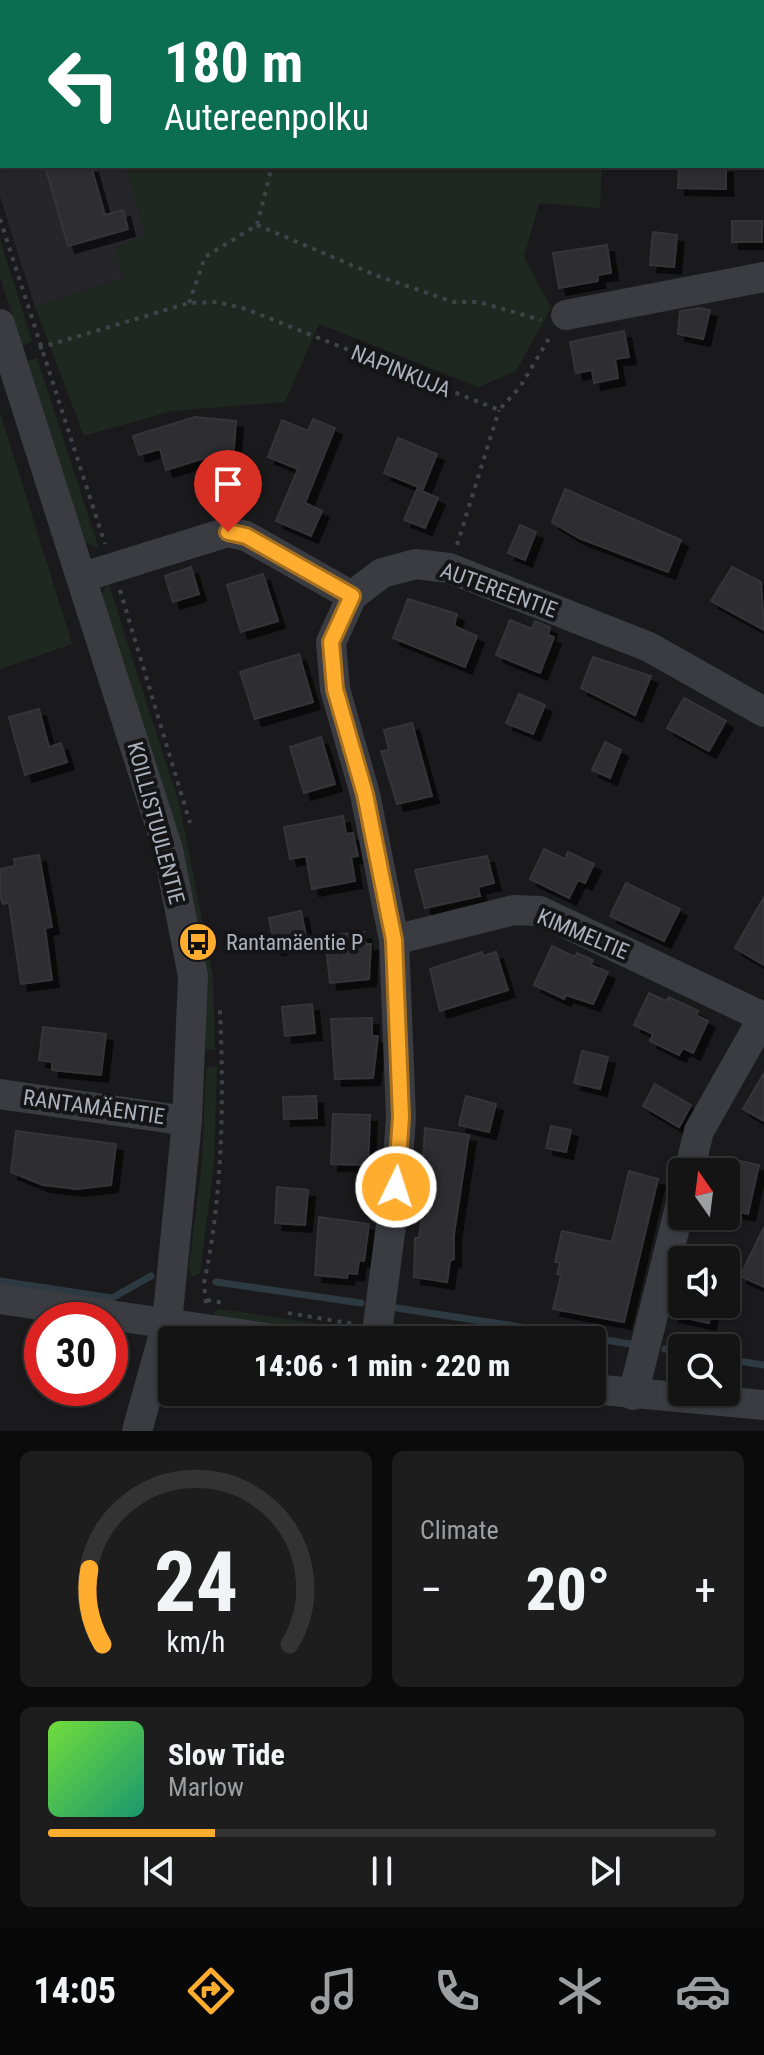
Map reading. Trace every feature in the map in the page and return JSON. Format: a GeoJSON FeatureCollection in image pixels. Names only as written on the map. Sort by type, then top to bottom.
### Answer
{"type":"FeatureCollection","features":[{"type":"Feature","properties":{"kind":"street"},"geometry":{"type":"LineString","coordinates":[[562,320],[764,277]]}},
{"type":"Feature","properties":{"kind":"street","name":"KOILLISTUULENTIE"},"geometry":{"type":"LineString","coordinates":[[0,324],[168,850],[193,976],[187,1121],[167,1323],[137,1431]]}},
{"type":"Feature","properties":{"kind":"street"},"geometry":{"type":"LineString","coordinates":[[83,577],[228,532],[246,536],[352,596]]}},
{"type":"Feature","properties":{"kind":"street","name":"AUTEREENTIE"},"geometry":{"type":"LineString","coordinates":[[377,1326],[396,1187],[401,1117],[394,940],[365,794],[335,689],[331,642],[352,596],[382,573],[416,564],[449,568],[649,647],[764,712]]}},
{"type":"Feature","properties":{"kind":"street","name":"KIMMELTIE"},"geometry":{"type":"LineString","coordinates":[[394,940],[514,910],[540,911],[764,1016]]}},
{"type":"Feature","properties":{"kind":"street"},"geometry":{"type":"LineString","coordinates":[[692,1158],[699,1131],[764,1016]]}},
{"type":"Feature","properties":{"kind":"street","name":"RANTAMÄENTIE"},"geometry":{"type":"LineString","coordinates":[[0,1094],[187,1121]]}},
{"type":"Feature","properties":{"kind":"street"},"geometry":{"type":"LineString","coordinates":[[633,1395],[674,1230]]}},
{"type":"Feature","properties":{"kind":"street"},"geometry":{"type":"LineString","coordinates":[[0,1299],[167,1323],[283,1326]]}},
{"type":"Feature","properties":{"kind":"street"},"geometry":{"type":"LineString","coordinates":[[606,1391],[764,1405]]}},
{"type":"Feature","properties":{"kind":"path"},"geometry":{"type":"LineString","coordinates":[[189,303],[205,257],[257,225],[271,168]]}},
{"type":"Feature","properties":{"kind":"path"},"geometry":{"type":"LineString","coordinates":[[257,225],[355,268],[453,302],[479,302],[562,320],[520,387],[499,410],[449,568]]}},
{"type":"Feature","properties":{"kind":"path","name":"NAPINKUJA"},"geometry":{"type":"LineString","coordinates":[[11,360],[77,334],[189,303],[217,302],[246,309],[499,410]]}},
{"type":"Feature","properties":{"kind":"path"},"geometry":{"type":"LineString","coordinates":[[190,1059],[222,1058]]}},
{"type":"Feature","properties":{"kind":"path"},"geometry":{"type":"LineString","coordinates":[[207,1300],[238,1305]]}},
{"type":"Feature","properties":{"kind":"shaded area"},"geometry":{"type":"Polygon","coordinates":[[[0,168],[183,168],[160,266],[35,307],[0,196],[0,168]]]}},
{"type":"Feature","properties":{"kind":"shaded area"},"geometry":{"type":"Polygon","coordinates":[[[126,168],[602,168],[600,208],[539,203],[524,257],[551,308],[516,371],[479,387],[319,324],[285,402],[172,411],[84,436],[35,307],[124,278],[114,247],[146,236],[126,168]]]}},
{"type":"Feature","properties":{"kind":"shaded area"},"geometry":{"type":"Polygon","coordinates":[[[0,239],[32,341],[22,346],[0,276],[0,239]]]}},
{"type":"Feature","properties":{"kind":"shaded area"},"geometry":{"type":"Polygon","coordinates":[[[37,358],[99,549],[84,542],[27,361],[37,358]]]}},
{"type":"Feature","properties":{"kind":"shaded area"},"geometry":{"type":"Polygon","coordinates":[[[0,412],[72,644],[0,669],[0,412]]]}},
{"type":"Feature","properties":{"kind":"shaded area"},"geometry":{"type":"Polygon","coordinates":[[[108,582],[180,807],[213,977],[215,1050],[206,1050],[200,974],[102,595],[108,582]]]}},
{"type":"Feature","properties":{"kind":"shaded area"},"geometry":{"type":"Polygon","coordinates":[[[217,1065],[214,1163],[200,1273],[192,1277],[189,1268],[202,1161],[206,1068],[217,1065]]]}},
{"type":"Feature","properties":{"kind":"shaded area"},"geometry":{"type":"Polygon","coordinates":[[[221,1309],[331,1326],[276,1326],[215,1316],[214,1311],[221,1309]]]}},
{"type":"Feature","properties":{"kind":"building"},"geometry":{"type":"Polygon","coordinates":[[[46,168],[92,168],[105,215],[123,210],[128,229],[68,246],[46,168]]]}},
{"type":"Feature","properties":{"kind":"building"},"geometry":{"type":"Polygon","coordinates":[[[679,168],[726,168],[726,189],[678,188],[679,168]]]}},
{"type":"Feature","properties":{"kind":"building"},"geometry":{"type":"Polygon","coordinates":[[[732,221],[762,221],[762,242],[732,242],[732,221]]]}},
{"type":"Feature","properties":{"kind":"building"},"geometry":{"type":"Polygon","coordinates":[[[653,232],[677,235],[674,267],[650,265],[653,232]]]}},
{"type":"Feature","properties":{"kind":"building"},"geometry":{"type":"Polygon","coordinates":[[[607,245],[611,273],[598,275],[598,281],[559,288],[553,253],[607,245]]]}},
{"type":"Feature","properties":{"kind":"building"},"geometry":{"type":"Polygon","coordinates":[[[710,310],[703,339],[678,334],[680,311],[710,310]]]}},
{"type":"Feature","properties":{"kind":"building"},"geometry":{"type":"Polygon","coordinates":[[[624,331],[629,357],[615,359],[618,378],[594,383],[592,370],[576,373],[570,342],[624,331]]]}},
{"type":"Feature","properties":{"kind":"building"},"geometry":{"type":"Polygon","coordinates":[[[195,417],[236,421],[233,460],[205,458],[166,470],[160,449],[139,455],[133,436],[195,417]]]}},
{"type":"Feature","properties":{"kind":"building"},"geometry":{"type":"Polygon","coordinates":[[[313,419],[335,428],[305,503],[322,511],[311,536],[276,521],[298,469],[268,457],[282,420],[308,431],[313,419]]]}},
{"type":"Feature","properties":{"kind":"building"},"geometry":{"type":"Polygon","coordinates":[[[398,438],[437,454],[423,489],[384,473],[398,438]]]}},
{"type":"Feature","properties":{"kind":"building"},"geometry":{"type":"Polygon","coordinates":[[[417,489],[438,498],[425,528],[404,520],[417,489]]]}},
{"type":"Feature","properties":{"kind":"building"},"geometry":{"type":"Polygon","coordinates":[[[565,489],[681,540],[668,572],[579,538],[552,522],[565,489]]]}},
{"type":"Feature","properties":{"kind":"building"},"geometry":{"type":"Polygon","coordinates":[[[520,525],[536,532],[525,560],[508,553],[520,525]]]}},
{"type":"Feature","properties":{"kind":"building"},"geometry":{"type":"Polygon","coordinates":[[[191,567],[199,594],[173,602],[165,576],[191,567]]]}},
{"type":"Feature","properties":{"kind":"building"},"geometry":{"type":"Polygon","coordinates":[[[732,567],[761,582],[764,630],[711,601],[732,567]]]}},
{"type":"Feature","properties":{"kind":"building"},"geometry":{"type":"Polygon","coordinates":[[[263,574],[278,621],[241,632],[227,585],[263,574]]]}},
{"type":"Feature","properties":{"kind":"building"},"geometry":{"type":"Polygon","coordinates":[[[408,599],[457,614],[454,626],[477,636],[465,667],[393,638],[408,599]]]}},
{"type":"Feature","properties":{"kind":"building"},"geometry":{"type":"Polygon","coordinates":[[[510,620],[532,629],[535,621],[550,627],[548,635],[554,637],[540,673],[496,655],[510,620]]]}},
{"type":"Feature","properties":{"kind":"building"},"geometry":{"type":"Polygon","coordinates":[[[299,654],[313,702],[255,719],[240,672],[299,654]]]}},
{"type":"Feature","properties":{"kind":"building"},"geometry":{"type":"Polygon","coordinates":[[[593,657],[651,676],[635,715],[581,688],[593,657]]]}},
{"type":"Feature","properties":{"kind":"building"},"geometry":{"type":"Polygon","coordinates":[[[519,694],[545,705],[533,734],[506,723],[519,694]]]}},
{"type":"Feature","properties":{"kind":"building"},"geometry":{"type":"Polygon","coordinates":[[[684,698],[726,721],[709,751],[667,728],[684,698]]]}},
{"type":"Feature","properties":{"kind":"building"},"geometry":{"type":"Polygon","coordinates":[[[39,709],[49,747],[61,743],[67,762],[25,775],[9,717],[39,709]]]}},
{"type":"Feature","properties":{"kind":"building"},"geometry":{"type":"Polygon","coordinates":[[[412,723],[432,796],[397,804],[381,751],[389,750],[384,730],[412,723]]]}},
{"type":"Feature","properties":{"kind":"building"},"geometry":{"type":"Polygon","coordinates":[[[321,737],[335,784],[304,793],[290,747],[321,737]]]}},
{"type":"Feature","properties":{"kind":"building"},"geometry":{"type":"Polygon","coordinates":[[[605,742],[621,750],[610,778],[592,770],[605,742]]]}},
{"type":"Feature","properties":{"kind":"building"},"geometry":{"type":"Polygon","coordinates":[[[343,816],[346,834],[353,833],[358,856],[351,857],[355,881],[312,889],[306,856],[290,859],[284,827],[343,816]]]}},
{"type":"Feature","properties":{"kind":"building"},"geometry":{"type":"Polygon","coordinates":[[[544,849],[565,859],[568,852],[594,864],[585,883],[578,880],[569,898],[530,879],[544,849]]]}},
{"type":"Feature","properties":{"kind":"building"},"geometry":{"type":"Polygon","coordinates":[[[39,855],[52,927],[45,928],[52,980],[21,984],[9,903],[3,904],[0,895],[0,869],[15,866],[14,859],[39,855]]]}},
{"type":"Feature","properties":{"kind":"building"},"geometry":{"type":"Polygon","coordinates":[[[487,856],[494,883],[478,887],[480,896],[425,908],[415,870],[487,856]]]}},
{"type":"Feature","properties":{"kind":"building"},"geometry":{"type":"Polygon","coordinates":[[[626,883],[680,909],[664,941],[610,916],[626,883]]]}},
{"type":"Feature","properties":{"kind":"building"},"geometry":{"type":"Polygon","coordinates":[[[764,897],[764,965],[735,948],[764,897]]]}},
{"type":"Feature","properties":{"kind":"building"},"geometry":{"type":"Polygon","coordinates":[[[301,911],[307,941],[275,948],[269,918],[301,911]]]}},
{"type":"Feature","properties":{"kind":"building"},"geometry":{"type":"Polygon","coordinates":[[[364,932],[366,944],[371,944],[369,979],[330,983],[325,936],[364,932]]]}},
{"type":"Feature","properties":{"kind":"building"},"geometry":{"type":"Polygon","coordinates":[[[552,946],[575,957],[577,953],[593,960],[591,965],[608,972],[593,1004],[566,995],[564,999],[534,985],[552,946]]]}},
{"type":"Feature","properties":{"kind":"building"},"geometry":{"type":"Polygon","coordinates":[[[482,952],[483,956],[496,952],[508,990],[440,1011],[430,969],[482,952]]]}},
{"type":"Feature","properties":{"kind":"building"},"geometry":{"type":"Polygon","coordinates":[[[649,993],[666,1001],[669,997],[698,1011],[696,1015],[708,1021],[693,1053],[683,1048],[679,1055],[650,1041],[653,1034],[634,1025],[649,993]]]}},
{"type":"Feature","properties":{"kind":"building"},"geometry":{"type":"Polygon","coordinates":[[[312,1004],[315,1033],[285,1036],[282,1007],[312,1004]]]}},
{"type":"Feature","properties":{"kind":"building"},"geometry":{"type":"Polygon","coordinates":[[[372,1018],[372,1036],[378,1036],[373,1078],[335,1079],[331,1019],[372,1018]]]}},
{"type":"Feature","properties":{"kind":"building"},"geometry":{"type":"Polygon","coordinates":[[[43,1027],[106,1034],[101,1075],[52,1070],[52,1062],[39,1060],[43,1027]]]}},
{"type":"Feature","properties":{"kind":"building"},"geometry":{"type":"Polygon","coordinates":[[[582,1051],[608,1057],[600,1089],[574,1083],[582,1051]]]}},
{"type":"Feature","properties":{"kind":"building"},"geometry":{"type":"Polygon","coordinates":[[[764,1073],[764,1121],[743,1109],[764,1073]]]}},
{"type":"Feature","properties":{"kind":"building"},"geometry":{"type":"Polygon","coordinates":[[[655,1084],[691,1105],[679,1127],[643,1106],[655,1084]]]}},
{"type":"Feature","properties":{"kind":"building"},"geometry":{"type":"Polygon","coordinates":[[[316,1096],[317,1118],[284,1119],[283,1097],[316,1096]]]}},
{"type":"Feature","properties":{"kind":"building"},"geometry":{"type":"Polygon","coordinates":[[[466,1096],[496,1104],[489,1132],[459,1125],[466,1096]]]}},
{"type":"Feature","properties":{"kind":"building"},"geometry":{"type":"Polygon","coordinates":[[[333,1114],[370,1115],[368,1165],[331,1164],[333,1114]]]}},
{"type":"Feature","properties":{"kind":"building"},"geometry":{"type":"Polygon","coordinates":[[[551,1126],[571,1130],[566,1152],[546,1148],[551,1126]]]}},
{"type":"Feature","properties":{"kind":"building"},"geometry":{"type":"Polygon","coordinates":[[[425,1128],[469,1135],[454,1234],[454,1259],[450,1261],[447,1282],[414,1277],[415,1238],[419,1238],[427,1179],[422,1178],[425,1128]]]}},
{"type":"Feature","properties":{"kind":"building"},"geometry":{"type":"Polygon","coordinates":[[[16,1131],[116,1144],[111,1185],[77,1189],[43,1185],[11,1172],[16,1131]]]}},
{"type":"Feature","properties":{"kind":"building"},"geometry":{"type":"Polygon","coordinates":[[[740,1161],[759,1165],[748,1214],[740,1212],[740,1161]]]}},
{"type":"Feature","properties":{"kind":"building"},"geometry":{"type":"Polygon","coordinates":[[[629,1171],[658,1179],[624,1322],[553,1309],[561,1275],[557,1274],[560,1263],[555,1262],[562,1231],[612,1242],[629,1171]]]}},
{"type":"Feature","properties":{"kind":"building"},"geometry":{"type":"Polygon","coordinates":[[[277,1187],[308,1190],[305,1225],[275,1223],[277,1187]]]}},
{"type":"Feature","properties":{"kind":"building"},"geometry":{"type":"Polygon","coordinates":[[[319,1217],[369,1224],[364,1261],[359,1260],[357,1274],[348,1273],[347,1278],[315,1275],[319,1217]]]}},
{"type":"Feature","properties":{"kind":"building"},"geometry":{"type":"Polygon","coordinates":[[[764,1227],[764,1287],[740,1276],[764,1227]]]}},
{"type":"Feature","properties":{"kind":"building"},"geometry":{"type":"Polygon","coordinates":[[[686,1318],[710,1318],[709,1323],[686,1318]]]}},
{"type":"Feature","properties":{"kind":"waterway"},"geometry":{"type":"LineString","coordinates":[[0,1281],[112,1298],[151,1276]]}},
{"type":"Feature","properties":{"kind":"waterway"},"geometry":{"type":"LineString","coordinates":[[216,1282],[361,1303]]}},
{"type":"Feature","properties":{"kind":"waterway"},"geometry":{"type":"LineString","coordinates":[[397,1308],[631,1344]]}},
{"type":"Feature","properties":{"kind":"waterway"},"geometry":{"type":"LineString","coordinates":[[740,1361],[764,1365]]}},
{"type":"Feature","properties":{"kind":"place","name":"Rantamäentie P"},"geometry":{"type":"Point","coordinates":[198,942]}},
{"type":"Feature","properties":{"kind":"route"},"geometry":{"type":"LineString","coordinates":[[228,532],[246,536],[352,596],[331,642],[335,689],[365,794],[394,940],[401,1117],[396,1187]]}}]}
